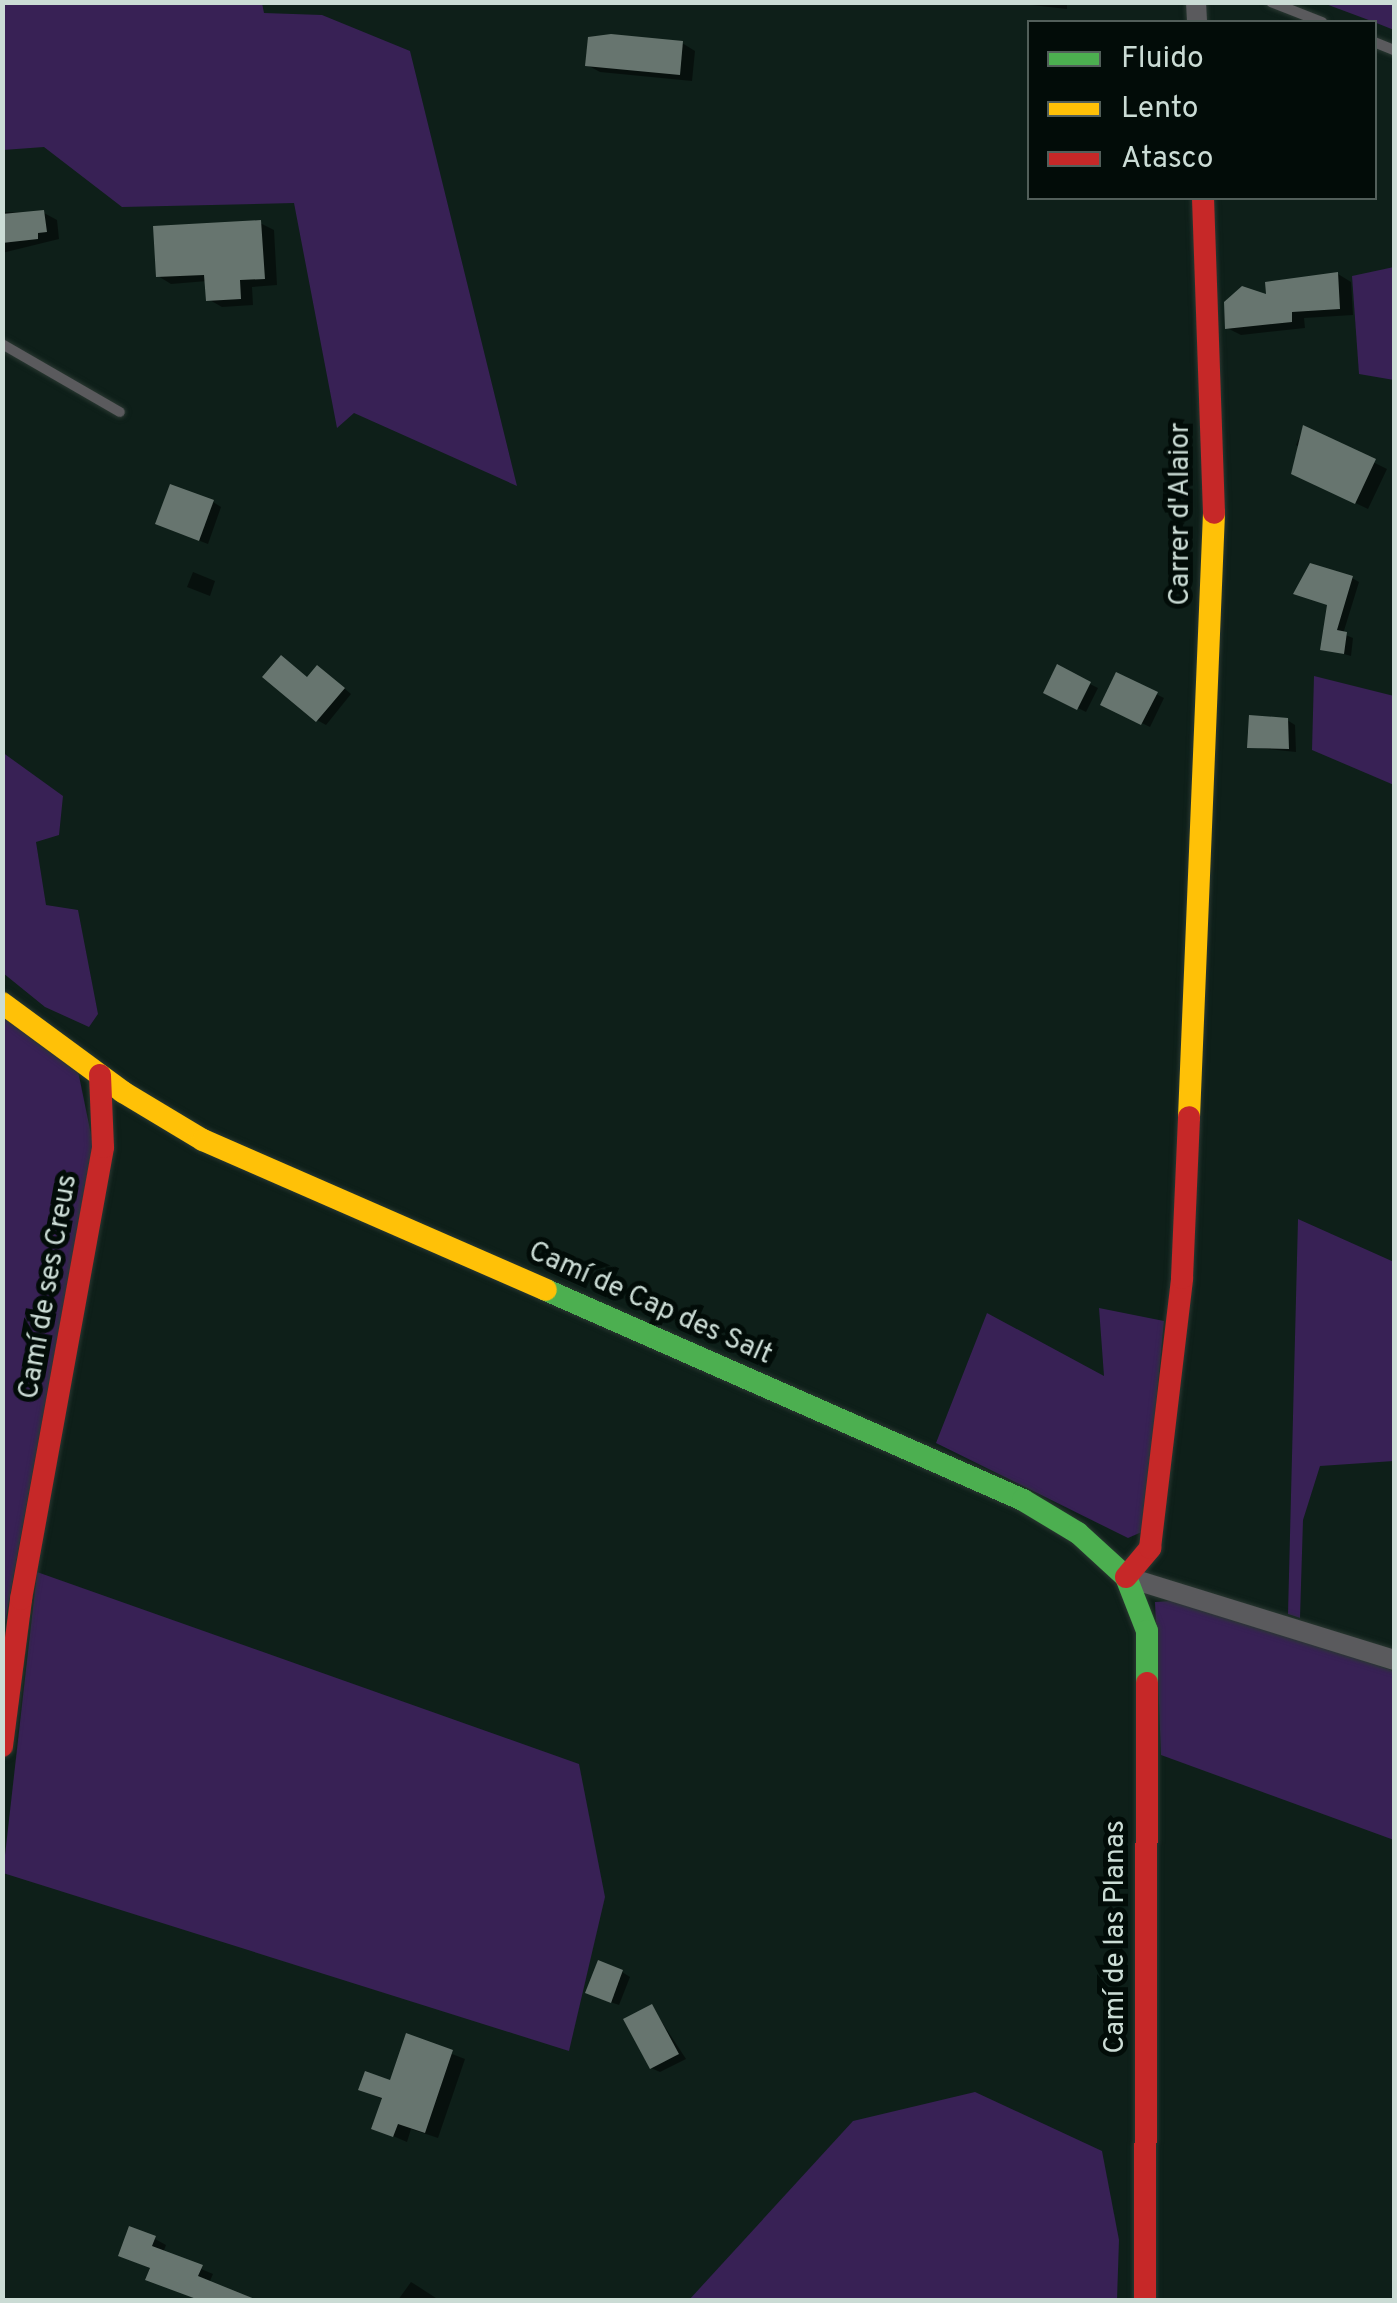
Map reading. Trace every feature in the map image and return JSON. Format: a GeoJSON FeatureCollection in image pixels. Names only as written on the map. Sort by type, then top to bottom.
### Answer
{"type":"FeatureCollection","features":[{"type":"Feature","properties":{"kind":"street","name":"Carrer d'Alaior"},"geometry":{"type":"LineString","coordinates":[[1126,1577],[1150,1548],[1182,1278],[1215,548],[1203,200]]}},
{"type":"Feature","properties":{"kind":"street","name":"Camí de Cap des Salt"},"geometry":{"type":"LineString","coordinates":[[2,1002],[100,1075],[203,1140],[1023,1500],[1078,1533],[1126,1577],[1286,1632],[1394,1660]]}},
{"type":"Feature","properties":{"kind":"street","name":"Camí de ses Creus"},"geometry":{"type":"LineString","coordinates":[[2,1746],[21,1599],[102,1146],[100,1075]]}},
{"type":"Feature","properties":{"kind":"street","name":"Camí de las Planas"},"geometry":{"type":"LineString","coordinates":[[1126,1577],[1148,1631],[1145,2300]]}},
{"type":"Feature","properties":{"kind":"lane"},"geometry":{"type":"LineString","coordinates":[[1271,2],[1317,20]]}},
{"type":"Feature","properties":{"kind":"lane"},"geometry":{"type":"LineString","coordinates":[[2,344],[120,412]]}},
{"type":"Feature","properties":{"kind":"shaded area"},"geometry":{"type":"Polygon","coordinates":[[[3,2],[262,3],[264,13],[322,15],[410,51],[517,486],[354,413],[337,428],[294,203],[122,207],[44,147],[3,150],[3,2]]]}},
{"type":"Feature","properties":{"kind":"shaded area"},"geometry":{"type":"Polygon","coordinates":[[[1323,3],[1394,3],[1394,30],[1377,20],[1323,3]]]}},
{"type":"Feature","properties":{"kind":"shaded area"},"geometry":{"type":"Polygon","coordinates":[[[1394,267],[1394,380],[1359,374],[1352,276],[1394,267]]]}},
{"type":"Feature","properties":{"kind":"shaded area"},"geometry":{"type":"Polygon","coordinates":[[[1314,676],[1394,696],[1394,785],[1312,750],[1314,676]]]}},
{"type":"Feature","properties":{"kind":"shaded area"},"geometry":{"type":"Polygon","coordinates":[[[2,752],[63,796],[59,835],[36,842],[46,905],[78,910],[98,1014],[89,1027],[45,1007],[3,973],[2,752]]]}},
{"type":"Feature","properties":{"kind":"shaded area"},"geometry":{"type":"Polygon","coordinates":[[[3,1017],[78,1071],[93,1144],[3,1634],[3,1017]]]}},
{"type":"Feature","properties":{"kind":"shaded area"},"geometry":{"type":"Polygon","coordinates":[[[1298,1219],[1394,1262],[1394,1461],[1320,1466],[1303,1520],[1300,1618],[1288,1614],[1298,1219]]]}},
{"type":"Feature","properties":{"kind":"shaded area"},"geometry":{"type":"Polygon","coordinates":[[[1099,1308],[1164,1321],[1144,1531],[1128,1538],[936,1443],[987,1313],[1104,1376],[1099,1308]]]}},
{"type":"Feature","properties":{"kind":"shaded area"},"geometry":{"type":"Polygon","coordinates":[[[37,1572],[579,1764],[605,1897],[569,2051],[3,1873],[37,1572]]]}},
{"type":"Feature","properties":{"kind":"shaded area"},"geometry":{"type":"Polygon","coordinates":[[[1185,1600],[1394,1671],[1394,1840],[1161,1755],[1155,1602],[1185,1600]]]}},
{"type":"Feature","properties":{"kind":"shaded area"},"geometry":{"type":"Polygon","coordinates":[[[975,2092],[1102,2151],[1119,2240],[1117,2300],[689,2300],[853,2121],[975,2092]]]}},
{"type":"Feature","properties":{"kind":"building"},"geometry":{"type":"Polygon","coordinates":[[[611,34],[683,41],[680,75],[585,66],[588,37],[611,34]]]}},
{"type":"Feature","properties":{"kind":"building"},"geometry":{"type":"Polygon","coordinates":[[[44,210],[47,232],[38,233],[38,239],[2,243],[2,214],[44,210]]]}},
{"type":"Feature","properties":{"kind":"building"},"geometry":{"type":"Polygon","coordinates":[[[261,220],[265,279],[240,280],[241,299],[206,301],[204,275],[156,277],[153,226],[261,220]]]}},
{"type":"Feature","properties":{"kind":"building"},"geometry":{"type":"Polygon","coordinates":[[[1338,272],[1340,309],[1292,312],[1292,322],[1225,329],[1224,302],[1242,286],[1266,294],[1265,282],[1338,272]]]}},
{"type":"Feature","properties":{"kind":"building"},"geometry":{"type":"Polygon","coordinates":[[[1303,425],[1376,459],[1355,504],[1291,474],[1303,425]]]}},
{"type":"Feature","properties":{"kind":"building"},"geometry":{"type":"Polygon","coordinates":[[[170,484],[214,500],[199,541],[155,524],[170,484]]]}},
{"type":"Feature","properties":{"kind":"building"},"geometry":{"type":"Polygon","coordinates":[[[1310,563],[1353,576],[1337,630],[1347,632],[1344,654],[1320,650],[1327,605],[1293,594],[1310,563]]]}},
{"type":"Feature","properties":{"kind":"building"},"geometry":{"type":"Polygon","coordinates":[[[281,655],[307,677],[317,665],[345,688],[316,722],[262,677],[281,655]]]}},
{"type":"Feature","properties":{"kind":"building"},"geometry":{"type":"Polygon","coordinates":[[[1057,664],[1091,682],[1077,710],[1043,693],[1057,664]]]}},
{"type":"Feature","properties":{"kind":"building"},"geometry":{"type":"Polygon","coordinates":[[[1116,672],[1158,692],[1141,725],[1100,705],[1116,672]]]}},
{"type":"Feature","properties":{"kind":"building"},"geometry":{"type":"Polygon","coordinates":[[[1249,715],[1288,718],[1289,749],[1247,748],[1249,715]]]}},
{"type":"Feature","properties":{"kind":"building"},"geometry":{"type":"Polygon","coordinates":[[[598,1960],[623,1970],[611,2003],[585,1993],[598,1960]]]}},
{"type":"Feature","properties":{"kind":"building"},"geometry":{"type":"Polygon","coordinates":[[[652,2004],[679,2054],[650,2069],[623,2019],[652,2004]]]}},
{"type":"Feature","properties":{"kind":"building"},"geometry":{"type":"Polygon","coordinates":[[[406,2033],[453,2050],[425,2133],[398,2124],[393,2137],[371,2129],[382,2098],[358,2090],[365,2071],[390,2080],[406,2033]]]}},
{"type":"Feature","properties":{"kind":"building"},"geometry":{"type":"Polygon","coordinates":[[[129,2226],[156,2236],[152,2246],[203,2265],[198,2276],[257,2300],[199,2300],[145,2280],[150,2268],[118,2256],[129,2226]]]}},
{"type":"Feature","properties":{"kind":"traffic: fast"},"geometry":{"type":"LineString","coordinates":[[546,1290],[1023,1500],[1078,1533],[1126,1577],[1147,1631],[1147,1683]]}},
{"type":"Feature","properties":{"kind":"traffic: slow"},"geometry":{"type":"LineString","coordinates":[[1189,1117],[1214,513]]}},
{"type":"Feature","properties":{"kind":"traffic: slow"},"geometry":{"type":"LineString","coordinates":[[2,1003],[123,1092],[203,1140],[546,1290]]}},
{"type":"Feature","properties":{"kind":"traffic: jam"},"geometry":{"type":"LineString","coordinates":[[1203,200],[1214,513]]}},
{"type":"Feature","properties":{"kind":"traffic: jam"},"geometry":{"type":"LineString","coordinates":[[2,1746],[21,1599],[103,1147],[100,1075]]}},
{"type":"Feature","properties":{"kind":"traffic: jam"},"geometry":{"type":"LineString","coordinates":[[1126,1577],[1150,1548],[1182,1278],[1189,1117]]}},
{"type":"Feature","properties":{"kind":"traffic: jam"},"geometry":{"type":"LineString","coordinates":[[1145,2300],[1147,1683]]}}]}
